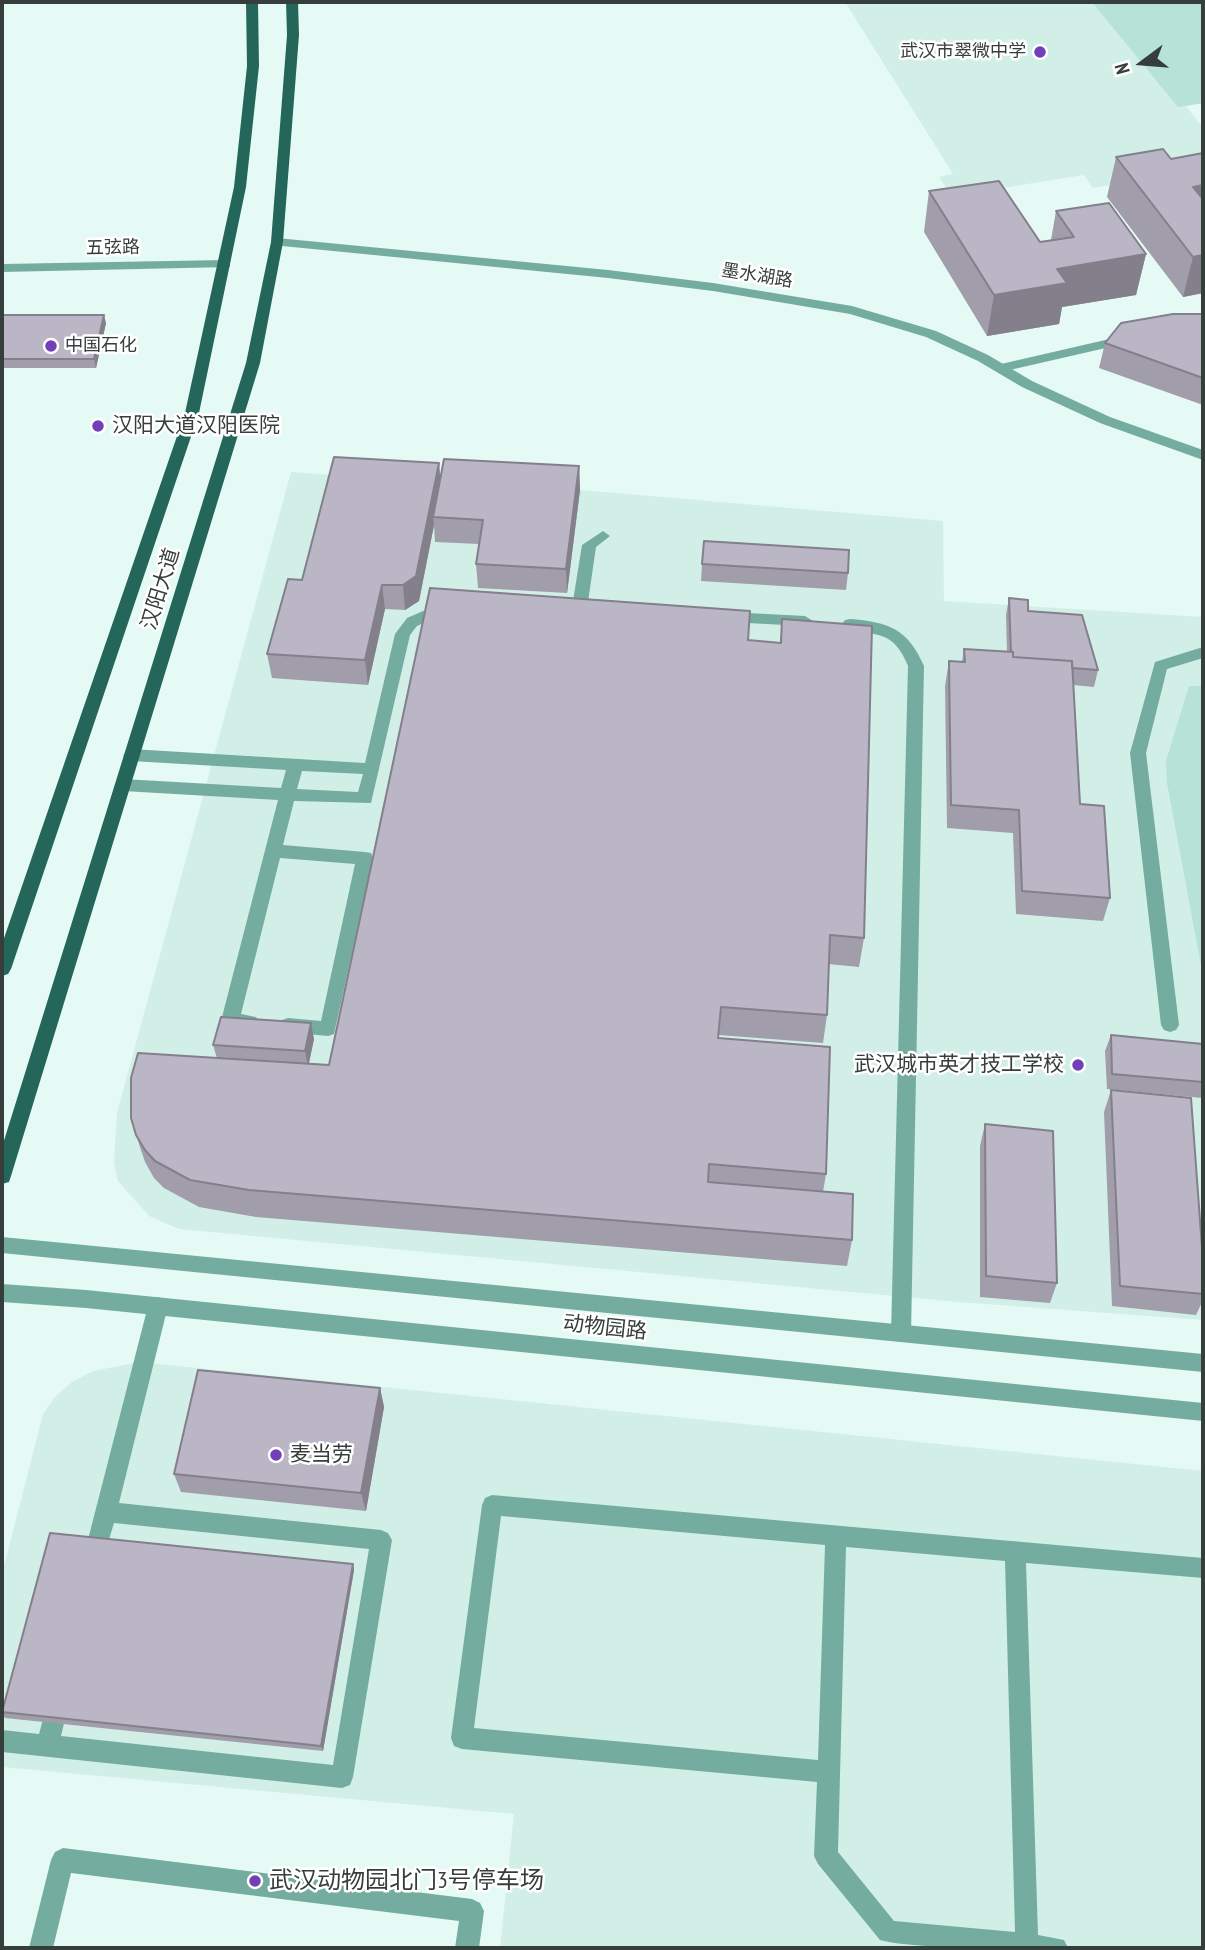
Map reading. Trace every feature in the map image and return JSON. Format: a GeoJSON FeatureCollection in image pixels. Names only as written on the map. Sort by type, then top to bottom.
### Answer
{"type":"FeatureCollection","features":[{"type":"Feature","properties":{"kind":"main road","name":"汉阳大道"},"geometry":{"type":"LineString","coordinates":[[2,969],[192,414],[240,187],[253,66],[252,2]]}},
{"type":"Feature","properties":{"kind":"main road","name":"汉阳大道"},"geometry":{"type":"LineString","coordinates":[[2,1176],[253,363],[277,242],[293,35],[292,2]]}},
{"type":"Feature","properties":{"kind":"street","name":"墨水湖路"},"geometry":{"type":"LineString","coordinates":[[277,242],[608,274],[785,297],[852,310],[931,334],[1105,420],[1203,455]]}},
{"type":"Feature","properties":{"kind":"street","name":"五弦路"},"geometry":{"type":"LineString","coordinates":[[2,268],[225,264]]}},
{"type":"Feature","properties":{"kind":"street"},"geometry":{"type":"LineString","coordinates":[[1001,369],[1139,336]]}},
{"type":"Feature","properties":{"kind":"street"},"geometry":{"type":"LineString","coordinates":[[603,536],[589,545],[574,607],[608,609]]}},
{"type":"Feature","properties":{"kind":"street"},"geometry":{"type":"LineString","coordinates":[[123,785],[365,799],[403,634],[412,622],[425,614],[463,603]]}},
{"type":"Feature","properties":{"kind":"street"},"geometry":{"type":"LineString","coordinates":[[705,615],[876,627],[906,643],[916,666],[901,1333]]}},
{"type":"Feature","properties":{"kind":"street"},"geometry":{"type":"LineString","coordinates":[[1170,1025],[1138,753],[1160,666],[1203,652]]}},
{"type":"Feature","properties":{"kind":"street"},"geometry":{"type":"LineString","coordinates":[[131,755],[371,769]]}},
{"type":"Feature","properties":{"kind":"street"},"geometry":{"type":"LineString","coordinates":[[273,851],[365,858],[328,1029],[230,1021],[287,795],[295,765]]}},
{"type":"Feature","properties":{"kind":"street","name":"动物园路"},"geometry":{"type":"LineString","coordinates":[[2,1245],[1203,1363]]}},
{"type":"Feature","properties":{"kind":"street","name":"动物园路"},"geometry":{"type":"LineString","coordinates":[[2,1293],[158,1306],[1203,1412]]}},
{"type":"Feature","properties":{"kind":"street"},"geometry":{"type":"LineString","coordinates":[[90,1577],[158,1306]]}},
{"type":"Feature","properties":{"kind":"street"},"geometry":{"type":"LineString","coordinates":[[828,1772],[462,1738],[492,1505],[1203,1568]]}},
{"type":"Feature","properties":{"kind":"street"},"geometry":{"type":"LineString","coordinates":[[2,1741],[342,1777],[381,1540],[106,1513]]}},
{"type":"Feature","properties":{"kind":"street"},"geometry":{"type":"LineString","coordinates":[[836,1535],[825,1856],[886,1940],[1056,1948]]}},
{"type":"Feature","properties":{"kind":"street"},"geometry":{"type":"LineString","coordinates":[[1015,1551],[1027,1945]]}},
{"type":"Feature","properties":{"kind":"street"},"geometry":{"type":"LineString","coordinates":[[47,1746],[63,1681]]}},
{"type":"Feature","properties":{"kind":"street"},"geometry":{"type":"LineString","coordinates":[[41,1948],[63,1860],[472,1911],[467,1948]]}},
{"type":"Feature","properties":{"kind":"shaded area","name":"武汉市翠微中学"},"geometry":{"type":"Polygon","coordinates":[[[845,2],[1203,2],[1203,103],[1186,106],[1203,128],[1203,170],[1093,188],[1084,175],[952,196],[939,177],[953,174],[845,2]]]}},
{"type":"Feature","properties":{"kind":"shaded area"},"geometry":{"type":"Polygon","coordinates":[[[1092,2],[1203,2],[1203,103],[1178,107],[1092,2]]]}},
{"type":"Feature","properties":{"kind":"shaded area"},"geometry":{"type":"Polygon","coordinates":[[[291,472],[446,484],[580,490],[943,521],[944,601],[1203,617],[1203,1320],[958,1302],[179,1229],[149,1216],[118,1181],[114,1163],[117,1113],[291,472]]]}},
{"type":"Feature","properties":{"kind":"shaded area"},"geometry":{"type":"Polygon","coordinates":[[[1189,686],[1203,686],[1203,976],[1167,783],[1166,761],[1189,686]]]}},
{"type":"Feature","properties":{"kind":"shaded area"},"geometry":{"type":"Polygon","coordinates":[[[139,1362],[1203,1471],[1203,1948],[500,1948],[514,1814],[2,1767],[2,1574],[43,1414],[55,1397],[72,1382],[93,1371],[139,1362]]]}},
{"type":"Feature","properties":{"kind":"building"},"geometry":{"type":"Polygon","coordinates":[[[1163,149],[1171,159],[1203,153],[1203,185],[1193,187],[1203,199],[1203,255],[1193,257],[1116,157],[1163,149]]]}},
{"type":"Feature","properties":{"kind":"building"},"geometry":{"type":"Polygon","coordinates":[[[999,181],[1040,242],[1074,237],[1056,211],[1109,203],[1146,254],[1057,269],[1067,283],[994,295],[929,191],[999,181]]]}},
{"type":"Feature","properties":{"kind":"building"},"geometry":{"type":"Polygon","coordinates":[[[1173,314],[1203,314],[1203,378],[1105,343],[1121,323],[1173,314]]]}},
{"type":"Feature","properties":{"kind":"building","name":"中国石化"},"geometry":{"type":"Polygon","coordinates":[[[2,315],[104,315],[94,359],[2,359],[2,315]]]}},
{"type":"Feature","properties":{"kind":"building"},"geometry":{"type":"Polygon","coordinates":[[[334,457],[439,463],[416,576],[403,585],[382,585],[365,660],[267,654],[288,579],[302,580],[334,457]]]}},
{"type":"Feature","properties":{"kind":"building"},"geometry":{"type":"Polygon","coordinates":[[[444,459],[579,466],[566,569],[476,564],[483,520],[433,517],[444,459]]]}},
{"type":"Feature","properties":{"kind":"building"},"geometry":{"type":"Polygon","coordinates":[[[704,541],[849,550],[848,573],[702,564],[704,541]]]}},
{"type":"Feature","properties":{"kind":"building"},"geometry":{"type":"Polygon","coordinates":[[[430,588],[750,611],[748,640],[781,643],[782,619],[872,626],[864,938],[830,935],[827,1015],[721,1007],[718,1038],[830,1047],[826,1174],[709,1164],[708,1182],[853,1194],[852,1240],[249,1190],[190,1180],[155,1161],[145,1150],[136,1135],[131,1118],[131,1078],[138,1053],[329,1065],[430,588]]]}},
{"type":"Feature","properties":{"kind":"building"},"geometry":{"type":"Polygon","coordinates":[[[1009,598],[1028,600],[1028,611],[1082,615],[1098,670],[1072,668],[1072,661],[1013,657],[1009,598]]]}},
{"type":"Feature","properties":{"kind":"building"},"geometry":{"type":"Polygon","coordinates":[[[964,649],[1013,652],[1013,657],[1072,661],[1080,804],[1104,806],[1110,898],[1022,891],[1019,810],[951,805],[949,661],[965,662],[964,649]]]}},
{"type":"Feature","properties":{"kind":"building"},"geometry":{"type":"Polygon","coordinates":[[[221,1017],[311,1023],[305,1051],[213,1045],[221,1017]]]}},
{"type":"Feature","properties":{"kind":"building"},"geometry":{"type":"Polygon","coordinates":[[[1111,1035],[1203,1044],[1203,1082],[1112,1074],[1111,1035]]]}},
{"type":"Feature","properties":{"kind":"building"},"geometry":{"type":"Polygon","coordinates":[[[1111,1090],[1191,1098],[1203,1294],[1120,1286],[1111,1090]]]}},
{"type":"Feature","properties":{"kind":"building"},"geometry":{"type":"Polygon","coordinates":[[[985,1124],[1053,1131],[1057,1283],[986,1276],[985,1124]]]}},
{"type":"Feature","properties":{"kind":"building"},"geometry":{"type":"Polygon","coordinates":[[[198,1370],[380,1388],[361,1493],[174,1474],[198,1370]]]}},
{"type":"Feature","properties":{"kind":"building"},"geometry":{"type":"Polygon","coordinates":[[[50,1533],[353,1564],[321,1746],[2,1712],[50,1533]]]}},
{"type":"Feature","properties":{"kind":"place","name":"武汉市翠微中学"},"geometry":{"type":"Point","coordinates":[1040,52]}},
{"type":"Feature","properties":{"kind":"place","name":"中国石化"},"geometry":{"type":"Point","coordinates":[51,346]}},
{"type":"Feature","properties":{"kind":"place","name":"汉阳大道汉阳医院"},"geometry":{"type":"Point","coordinates":[98,426]}},
{"type":"Feature","properties":{"kind":"place","name":"武汉城市英才技工学校"},"geometry":{"type":"Point","coordinates":[1078,1065]}},
{"type":"Feature","properties":{"kind":"place","name":"麦当劳"},"geometry":{"type":"Point","coordinates":[276,1455]}},
{"type":"Feature","properties":{"kind":"place","name":"武汉动物园北门3号停车场"},"geometry":{"type":"Point","coordinates":[255,1881]}}]}
